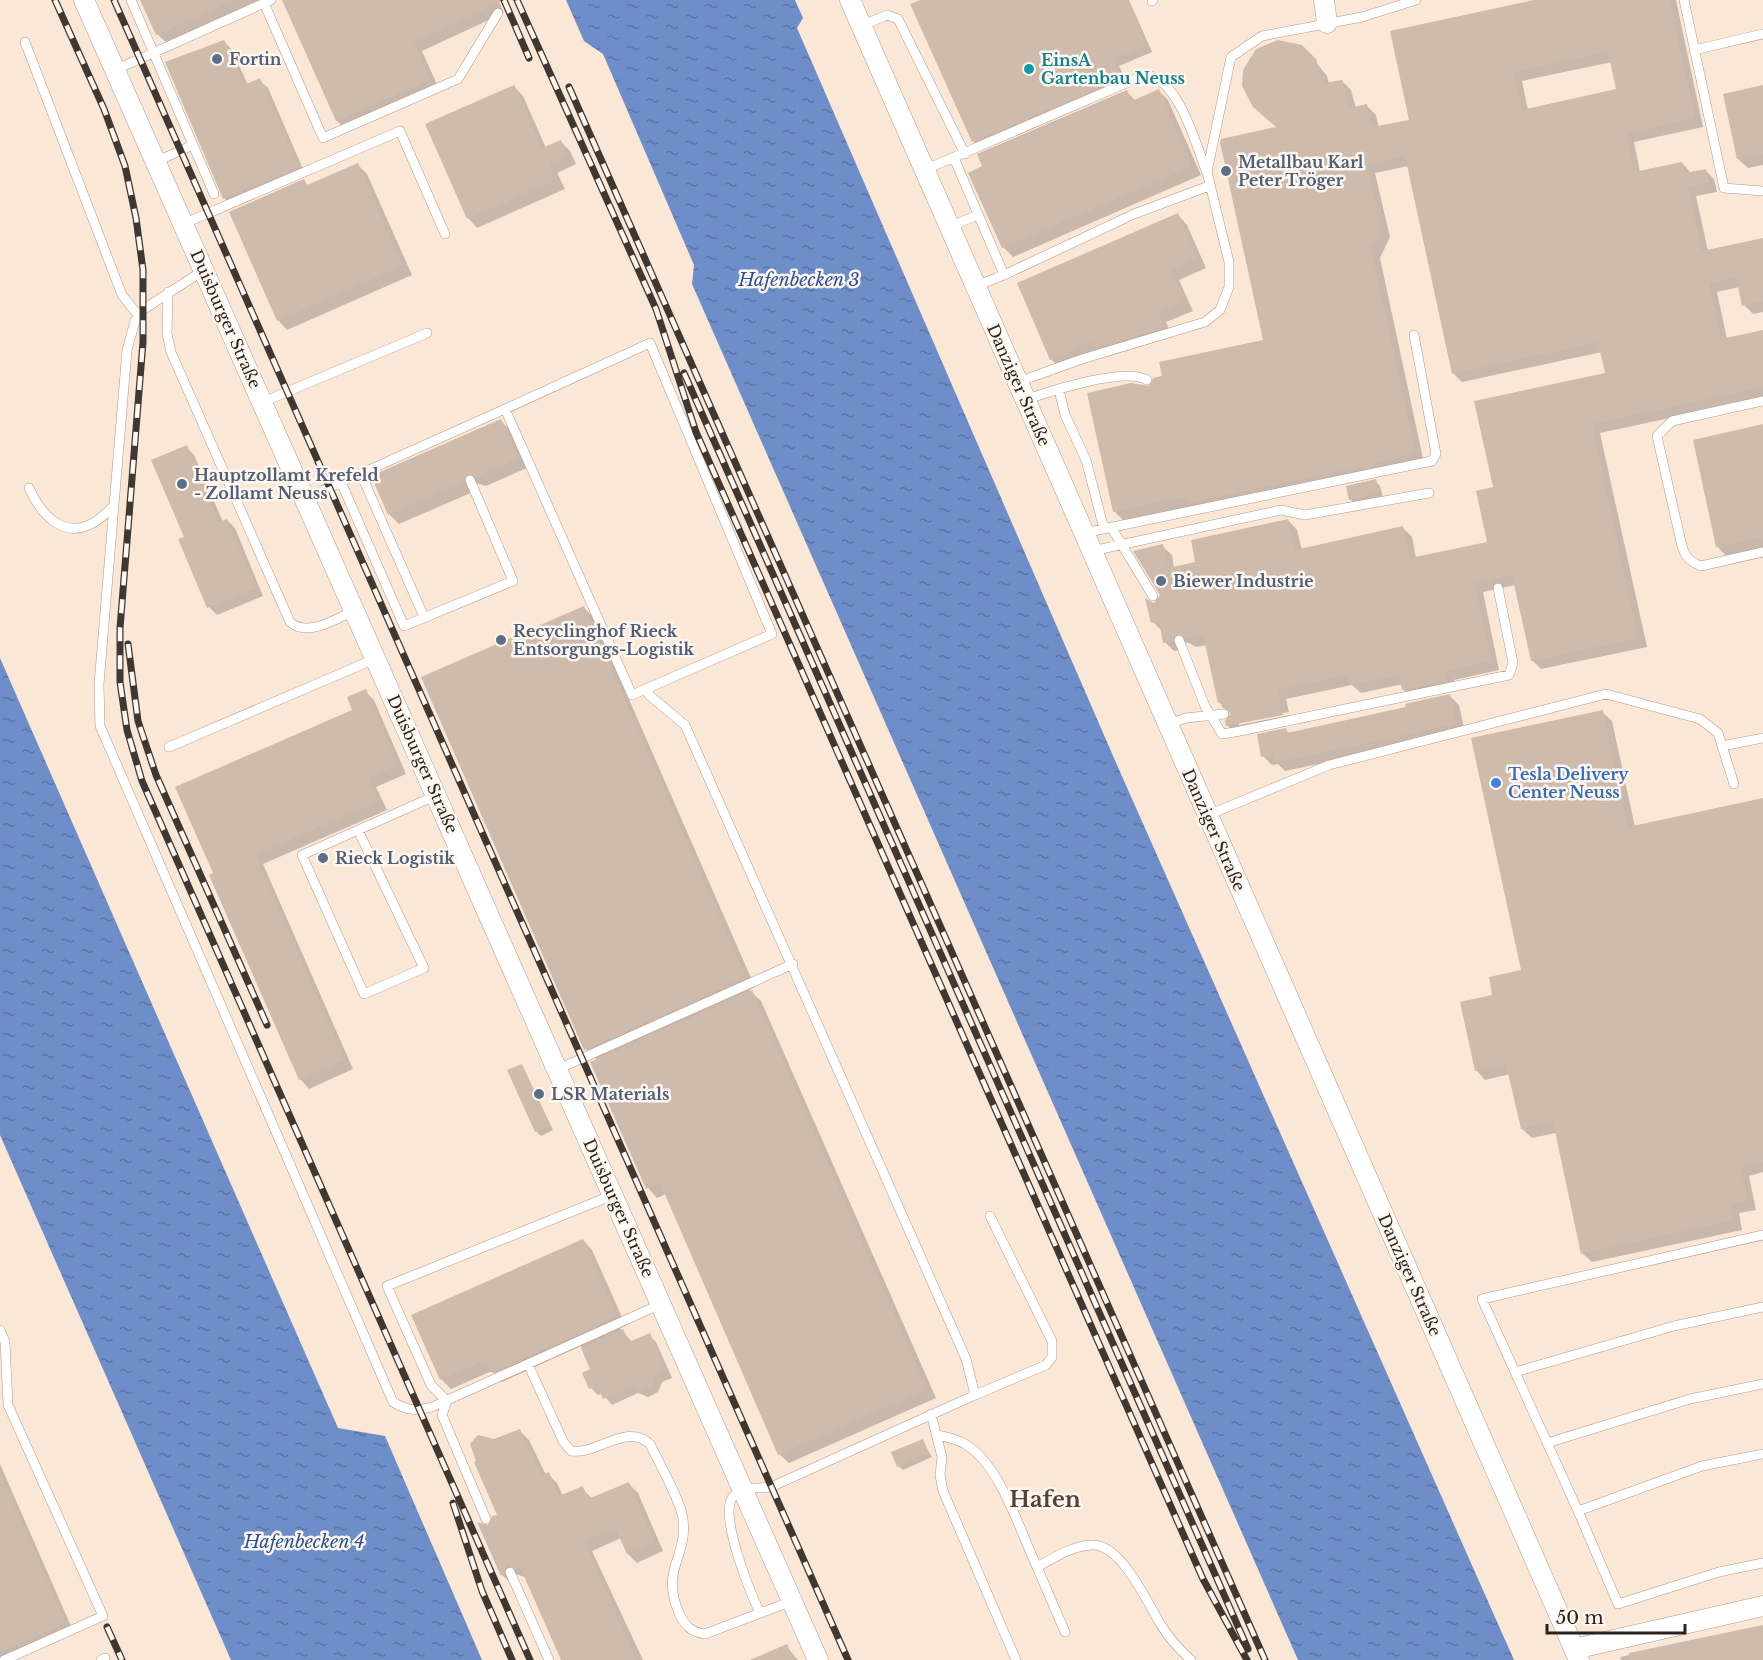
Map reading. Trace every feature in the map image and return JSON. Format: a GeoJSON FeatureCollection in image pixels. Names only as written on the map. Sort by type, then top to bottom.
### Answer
{"type":"FeatureCollection","features":[{"type":"Feature","properties":{"kind":"street","name":"Duisburger Straße"},"geometry":{"type":"LineString","coordinates":[[84,0],[356,610],[818,1660]]}},
{"type":"Feature","properties":{"kind":"street","name":"Danziger Straße"},"geometry":{"type":"LineString","coordinates":[[849,0],[1576,1655]]}},
{"type":"Feature","properties":{"kind":"street"},"geometry":{"type":"LineString","coordinates":[[1324,0],[1327,23]]}},
{"type":"Feature","properties":{"kind":"street"},"geometry":{"type":"LineString","coordinates":[[1576,1655],[1763,1606]]}},
{"type":"Feature","properties":{"kind":"lane"},"geometry":{"type":"LineString","coordinates":[[131,0],[214,194]]}},
{"type":"Feature","properties":{"kind":"lane"},"geometry":{"type":"LineString","coordinates":[[1207,172],[1231,57],[1262,36],[1362,17],[1416,0]]}},
{"type":"Feature","properties":{"kind":"lane"},"geometry":{"type":"LineString","coordinates":[[1684,0],[1724,188],[1763,191]]}},
{"type":"Feature","properties":{"kind":"lane"},"geometry":{"type":"LineString","coordinates":[[115,70],[268,2],[323,138],[458,79],[498,13]]}},
{"type":"Feature","properties":{"kind":"lane"},"geometry":{"type":"LineString","coordinates":[[861,26],[887,15],[897,19],[965,154]]}},
{"type":"Feature","properties":{"kind":"lane"},"geometry":{"type":"LineString","coordinates":[[1694,50],[1763,34]]}},
{"type":"Feature","properties":{"kind":"lane"},"geometry":{"type":"LineString","coordinates":[[25,42],[122,295],[138,315]]}},
{"type":"Feature","properties":{"kind":"lane"},"geometry":{"type":"LineString","coordinates":[[924,170],[1145,75],[1155,75],[1168,86],[1179,103],[1207,172],[1229,262],[1229,287],[1220,310],[1205,322],[1082,359],[1021,391]]}},
{"type":"Feature","properties":{"kind":"lane"},"geometry":{"type":"LineString","coordinates":[[183,224],[400,131],[446,234]]}},
{"type":"Feature","properties":{"kind":"lane"},"geometry":{"type":"LineString","coordinates":[[155,162],[194,145]]}},
{"type":"Feature","properties":{"kind":"lane"},"geometry":{"type":"LineString","coordinates":[[954,158],[1004,275]]}},
{"type":"Feature","properties":{"kind":"lane"},"geometry":{"type":"LineString","coordinates":[[975,286],[1004,275],[1134,214],[1209,186]]}},
{"type":"Feature","properties":{"kind":"lane"},"geometry":{"type":"LineString","coordinates":[[949,226],[978,215]]}},
{"type":"Feature","properties":{"kind":"lane"},"geometry":{"type":"LineString","coordinates":[[204,270],[168,292],[138,315],[127,350],[98,713],[105,742],[393,1402],[405,1410],[420,1410],[447,1401],[661,1304]]}},
{"type":"Feature","properties":{"kind":"lane"},"geometry":{"type":"LineString","coordinates":[[168,292],[167,334],[171,352],[290,622],[295,627],[313,628],[356,610]]}},
{"type":"Feature","properties":{"kind":"lane"},"geometry":{"type":"LineString","coordinates":[[263,402],[427,333]]}},
{"type":"Feature","properties":{"kind":"lane"},"geometry":{"type":"LineString","coordinates":[[1084,533],[1432,461],[1436,454],[1414,335]]}},
{"type":"Feature","properties":{"kind":"lane"},"geometry":{"type":"LineString","coordinates":[[306,498],[650,343],[772,634],[632,695],[505,409]]}},
{"type":"Feature","properties":{"kind":"lane"},"geometry":{"type":"LineString","coordinates":[[1021,391],[1059,390],[1122,375],[1140,376],[1147,380]]}},
{"type":"Feature","properties":{"kind":"lane"},"geometry":{"type":"LineString","coordinates":[[1059,390],[1065,415],[1086,460],[1108,528],[1121,544],[1153,596]]}},
{"type":"Feature","properties":{"kind":"lane"},"geometry":{"type":"LineString","coordinates":[[1763,401],[1672,421],[1657,436],[1682,548],[1691,562],[1701,566],[1763,552]]}},
{"type":"Feature","properties":{"kind":"lane"},"geometry":{"type":"LineString","coordinates":[[361,474],[424,617]]}},
{"type":"Feature","properties":{"kind":"lane"},"geometry":{"type":"LineString","coordinates":[[341,482],[404,626],[513,581],[470,480]]}},
{"type":"Feature","properties":{"kind":"lane"},"geometry":{"type":"LineString","coordinates":[[29,488],[47,519],[62,526],[77,528],[92,524],[114,506]]}},
{"type":"Feature","properties":{"kind":"lane"},"geometry":{"type":"LineString","coordinates":[[1092,551],[1281,510],[1305,515],[1429,494]]}},
{"type":"Feature","properties":{"kind":"lane"},"geometry":{"type":"LineString","coordinates":[[1179,640],[1211,717],[1222,734],[1509,675],[1513,663],[1498,588]]}},
{"type":"Feature","properties":{"kind":"lane"},"geometry":{"type":"LineString","coordinates":[[169,747],[377,658]]}},
{"type":"Feature","properties":{"kind":"lane"},"geometry":{"type":"LineString","coordinates":[[648,689],[649,695],[685,725],[793,964],[966,1359],[975,1395]]}},
{"type":"Feature","properties":{"kind":"lane"},"geometry":{"type":"LineString","coordinates":[[1208,815],[1329,765],[1606,693],[1700,719],[1718,733],[1734,784]]}},
{"type":"Feature","properties":{"kind":"lane"},"geometry":{"type":"LineString","coordinates":[[1168,724],[1186,718],[1224,714]]}},
{"type":"Feature","properties":{"kind":"lane"},"geometry":{"type":"LineString","coordinates":[[1722,746],[1763,738]]}},
{"type":"Feature","properties":{"kind":"lane"},"geometry":{"type":"LineString","coordinates":[[358,830],[424,968],[364,994],[302,855],[358,830],[437,795]]}},
{"type":"Feature","properties":{"kind":"lane"},"geometry":{"type":"LineString","coordinates":[[558,1069],[793,964]]}},
{"type":"Feature","properties":{"kind":"lane"},"geometry":{"type":"LineString","coordinates":[[447,1401],[430,1385],[387,1286],[613,1194]]}},
{"type":"Feature","properties":{"kind":"lane"},"geometry":{"type":"LineString","coordinates":[[760,1613],[747,1584],[730,1521],[729,1508],[733,1496],[743,1491],[771,1487],[931,1414],[1046,1365],[1052,1357],[1052,1341],[990,1216]]}},
{"type":"Feature","properties":{"kind":"lane"},"geometry":{"type":"LineString","coordinates":[[1763,1236],[1482,1299],[1618,1604],[1719,1572],[1763,1563]]}},
{"type":"Feature","properties":{"kind":"lane"},"geometry":{"type":"LineString","coordinates":[[1515,1372],[1674,1326],[1763,1307]]}},
{"type":"Feature","properties":{"kind":"lane"},"geometry":{"type":"LineString","coordinates":[[0,1330],[5,1342],[8,1405],[103,1616],[4,1660]]}},
{"type":"Feature","properties":{"kind":"lane"},"geometry":{"type":"LineString","coordinates":[[528,1364],[563,1441],[571,1450],[583,1452],[628,1435],[643,1437],[650,1443],[683,1517],[684,1536],[671,1579],[672,1596],[683,1623],[693,1633],[705,1634],[792,1600]]}},
{"type":"Feature","properties":{"kind":"lane"},"geometry":{"type":"LineString","coordinates":[[1547,1443],[1690,1399],[1763,1384]]}},
{"type":"Feature","properties":{"kind":"lane"},"geometry":{"type":"LineString","coordinates":[[447,1401],[442,1415],[486,1519]]}},
{"type":"Feature","properties":{"kind":"lane"},"geometry":{"type":"LineString","coordinates":[[931,1414],[938,1435],[943,1491],[1016,1660]]}},
{"type":"Feature","properties":{"kind":"lane"},"geometry":{"type":"LineString","coordinates":[[938,1435],[963,1443],[976,1452],[993,1471],[1065,1632]]}},
{"type":"Feature","properties":{"kind":"lane"},"geometry":{"type":"LineString","coordinates":[[1578,1511],[1701,1466],[1763,1454]]}},
{"type":"Feature","properties":{"kind":"lane"},"geometry":{"type":"LineString","coordinates":[[1037,1568],[1070,1550],[1094,1544],[1105,1549],[1118,1557],[1162,1627],[1191,1660]]}},
{"type":"Feature","properties":{"kind":"lane"},"geometry":{"type":"LineString","coordinates":[[510,1572],[549,1660]]}},
{"type":"Feature","properties":{"kind":"water","name":"Hafenbecken 3"},"geometry":{"type":"Polygon","coordinates":[[[566,0],[795,0],[803,18],[797,28],[1117,765],[1514,1660],[1298,1660],[692,284],[694,265],[603,54],[584,41],[566,0]]]}},
{"type":"Feature","properties":{"kind":"water","name":"Hafenbecken 4"},"geometry":{"type":"Polygon","coordinates":[[[0,658],[338,1428],[385,1436],[482,1660],[231,1660],[0,1135],[0,658]]]}},
{"type":"Feature","properties":{"kind":"building"},"geometry":{"type":"Polygon","coordinates":[[[140,0],[235,0],[156,35],[140,0]]]}},
{"type":"Feature","properties":{"kind":"building"},"geometry":{"type":"Polygon","coordinates":[[[282,0],[504,0],[414,42],[430,80],[336,121],[282,0]]]}},
{"type":"Feature","properties":{"kind":"building","name":"EinsA Gartenbau Neuss"},"geometry":{"type":"Polygon","coordinates":[[[920,0],[1127,0],[1147,45],[1114,59],[1122,78],[972,142],[910,4],[920,0]]]}},
{"type":"Feature","properties":{"kind":"building"},"geometry":{"type":"Polygon","coordinates":[[[1534,0],[1670,0],[1695,118],[1626,133],[1634,172],[1682,162],[1685,173],[1706,169],[1709,183],[1688,187],[1702,251],[1763,238],[1763,301],[1742,306],[1736,277],[1709,283],[1721,339],[1763,330],[1763,387],[1592,424],[1638,638],[1531,661],[1512,575],[1475,583],[1491,661],[1445,671],[1447,681],[1402,690],[1399,675],[1350,685],[1348,675],[1278,690],[1283,715],[1226,726],[1225,721],[1231,713],[1222,707],[1221,702],[1218,703],[1203,635],[1186,639],[1177,634],[1173,641],[1163,643],[1159,621],[1151,623],[1145,598],[1154,603],[1160,595],[1133,551],[1163,544],[1168,568],[1195,562],[1191,540],[1288,519],[1295,550],[1403,526],[1410,558],[1487,542],[1476,491],[1493,487],[1474,401],[1605,373],[1598,342],[1452,374],[1405,156],[1367,164],[1381,227],[1371,248],[1416,454],[1372,463],[1373,466],[1343,472],[1343,470],[1189,503],[1187,496],[1113,512],[1087,393],[1131,383],[1149,386],[1153,378],[1162,376],[1159,362],[1263,340],[1220,142],[1221,139],[1276,127],[1253,107],[1242,86],[1243,70],[1256,49],[1278,40],[1302,45],[1316,59],[1324,83],[1342,80],[1350,108],[1367,104],[1372,127],[1409,120],[1390,31],[1534,0]],[[1608,52],[1514,72],[1522,110],[1616,89],[1608,52]]]}},
{"type":"Feature","properties":{"kind":"building"},"geometry":{"type":"Polygon","coordinates":[[[224,40],[244,85],[260,78],[299,167],[223,199],[165,62],[224,40]]]}},
{"type":"Feature","properties":{"kind":"building"},"geometry":{"type":"Polygon","coordinates":[[[514,85],[542,148],[561,140],[568,155],[549,164],[556,180],[467,219],[425,124],[514,85]]]}},
{"type":"Feature","properties":{"kind":"building"},"geometry":{"type":"Polygon","coordinates":[[[1763,85],[1763,154],[1737,159],[1723,94],[1763,85]]]}},
{"type":"Feature","properties":{"kind":"building"},"geometry":{"type":"Polygon","coordinates":[[[1159,89],[1192,166],[1002,248],[968,173],[982,166],[977,154],[1127,90],[1132,101],[1159,89]]]}},
{"type":"Feature","properties":{"kind":"building"},"geometry":{"type":"Polygon","coordinates":[[[358,163],[403,265],[277,321],[229,212],[304,179],[307,185],[358,163]]]}},
{"type":"Feature","properties":{"kind":"building"},"geometry":{"type":"Polygon","coordinates":[[[1178,213],[1197,258],[1170,270],[1184,301],[1158,313],[1164,327],[1095,348],[1092,341],[1050,360],[1017,283],[1178,213]]]}},
{"type":"Feature","properties":{"kind":"building"},"geometry":{"type":"Polygon","coordinates":[[[501,419],[519,458],[476,477],[467,474],[464,482],[388,515],[371,476],[501,419]]]}},
{"type":"Feature","properties":{"kind":"building"},"geometry":{"type":"Polygon","coordinates":[[[1763,424],[1763,537],[1716,547],[1693,440],[1763,424]]]}},
{"type":"Feature","properties":{"kind":"building"},"geometry":{"type":"Polygon","coordinates":[[[187,445],[219,522],[227,519],[256,588],[207,608],[178,539],[184,537],[151,460],[187,445]]]}},
{"type":"Feature","properties":{"kind":"building"},"geometry":{"type":"Polygon","coordinates":[[[1376,479],[1379,493],[1349,500],[1346,486],[1376,479]]]}},
{"type":"Feature","properties":{"kind":"building"},"geometry":{"type":"Polygon","coordinates":[[[584,606],[746,977],[584,1050],[421,677],[584,606]]]}},
{"type":"Feature","properties":{"kind":"building"},"geometry":{"type":"Polygon","coordinates":[[[366,689],[398,765],[368,778],[379,801],[255,855],[345,1060],[299,1080],[209,875],[213,873],[175,787],[352,710],[347,697],[366,689]]]}},
{"type":"Feature","properties":{"kind":"building"},"geometry":{"type":"Polygon","coordinates":[[[1450,694],[1456,724],[1274,763],[1273,755],[1261,757],[1257,734],[1286,728],[1287,733],[1406,707],[1405,704],[1450,694]]]}},
{"type":"Feature","properties":{"kind":"building"},"geometry":{"type":"Polygon","coordinates":[[[1603,710],[1628,827],[1763,798],[1763,1162],[1740,1167],[1748,1200],[1730,1204],[1734,1220],[1581,1254],[1553,1122],[1521,1129],[1506,1064],[1475,1071],[1460,1002],[1492,995],[1489,977],[1521,970],[1471,738],[1603,710]]]}},
{"type":"Feature","properties":{"kind":"building"},"geometry":{"type":"Polygon","coordinates":[[[752,990],[927,1389],[778,1455],[660,1183],[646,1189],[590,1062],[752,990]]]}},
{"type":"Feature","properties":{"kind":"building"},"geometry":{"type":"Polygon","coordinates":[[[522,1064],[550,1126],[535,1132],[507,1070],[522,1064]]]}},
{"type":"Feature","properties":{"kind":"building"},"geometry":{"type":"Polygon","coordinates":[[[583,1239],[617,1316],[491,1373],[486,1360],[440,1380],[411,1315],[583,1239]]]}},
{"type":"Feature","properties":{"kind":"building"},"geometry":{"type":"Polygon","coordinates":[[[623,1329],[629,1342],[650,1333],[666,1371],[656,1376],[652,1385],[640,1391],[630,1387],[603,1399],[597,1385],[589,1389],[582,1373],[590,1369],[581,1348],[623,1329]]]}},
{"type":"Feature","properties":{"kind":"building"},"geometry":{"type":"Polygon","coordinates":[[[520,1429],[542,1475],[549,1472],[559,1496],[583,1486],[588,1499],[629,1482],[655,1542],[627,1554],[615,1528],[584,1541],[637,1660],[561,1660],[520,1567],[516,1569],[507,1566],[501,1576],[477,1522],[488,1525],[492,1516],[497,1515],[474,1462],[476,1461],[470,1444],[478,1435],[494,1439],[520,1429]]]}},
{"type":"Feature","properties":{"kind":"building"},"geometry":{"type":"Polygon","coordinates":[[[923,1439],[929,1453],[897,1467],[891,1452],[923,1439]]]}},
{"type":"Feature","properties":{"kind":"building"},"geometry":{"type":"Polygon","coordinates":[[[0,1473],[66,1623],[0,1652],[0,1473]]]}},
{"type":"Feature","properties":{"kind":"building"},"geometry":{"type":"Polygon","coordinates":[[[1763,1625],[1763,1660],[1630,1660],[1629,1653],[1763,1625]]]}},
{"type":"Feature","properties":{"kind":"building"},"geometry":{"type":"Polygon","coordinates":[[[787,1644],[794,1660],[750,1660],[787,1644]]]}},
{"type":"Feature","properties":{"kind":"railway"},"geometry":{"type":"LineString","coordinates":[[55,0],[104,109],[125,166],[136,218],[143,270],[143,342],[120,628],[120,682],[127,730],[142,781],[530,1660]]}},
{"type":"Feature","properties":{"kind":"railway"},"geometry":{"type":"LineString","coordinates":[[114,0],[848,1660]]}},
{"type":"Feature","properties":{"kind":"railway"},"geometry":{"type":"LineString","coordinates":[[504,0],[529,58]]}},
{"type":"Feature","properties":{"kind":"railway"},"geometry":{"type":"LineString","coordinates":[[517,0],[656,309],[696,432],[1203,1579],[1247,1660]]}},
{"type":"Feature","properties":{"kind":"railway"},"geometry":{"type":"LineString","coordinates":[[569,87],[1265,1660]]}},
{"type":"Feature","properties":{"kind":"railway"},"geometry":{"type":"LineString","coordinates":[[684,373],[1248,1649]]}},
{"type":"Feature","properties":{"kind":"railway"},"geometry":{"type":"LineString","coordinates":[[128,644],[138,721],[156,775],[267,1025]]}},
{"type":"Feature","properties":{"kind":"railway"},"geometry":{"type":"LineString","coordinates":[[453,1503],[482,1591],[512,1660]]}},
{"type":"Feature","properties":{"kind":"railway"},"geometry":{"type":"LineString","coordinates":[[107,1627],[122,1660]]}},
{"type":"Feature","properties":{"kind":"place","name":"Fortin"},"geometry":{"type":"Point","coordinates":[217,59]}},
{"type":"Feature","properties":{"kind":"place","name":"EinsA Gartenbau Neuss"},"geometry":{"type":"Point","coordinates":[1029,69]}},
{"type":"Feature","properties":{"kind":"place","name":"Metallbau Karl Peter Tröger"},"geometry":{"type":"Point","coordinates":[1226,171]}},
{"type":"Feature","properties":{"kind":"place","name":"Hauptzollamt Krefeld - Zollamt Neuss"},"geometry":{"type":"Point","coordinates":[182,484]}},
{"type":"Feature","properties":{"kind":"place","name":"Biewer Industrie"},"geometry":{"type":"Point","coordinates":[1161,581]}},
{"type":"Feature","properties":{"kind":"place","name":"Recyclinghof Rieck Entsorgungs-Logistik"},"geometry":{"type":"Point","coordinates":[501,640]}},
{"type":"Feature","properties":{"kind":"place","name":"Tesla Delivery Center Neuss"},"geometry":{"type":"Point","coordinates":[1496,783]}},
{"type":"Feature","properties":{"kind":"place","name":"Rieck Logistik"},"geometry":{"type":"Point","coordinates":[323,858]}},
{"type":"Feature","properties":{"kind":"place","name":"LSR Materials"},"geometry":{"type":"Point","coordinates":[539,1094]}},
{"type":"Feature","properties":{"kind":"district","name":"Hafen"},"geometry":{"type":"Point","coordinates":[1045,1499]}}]}
